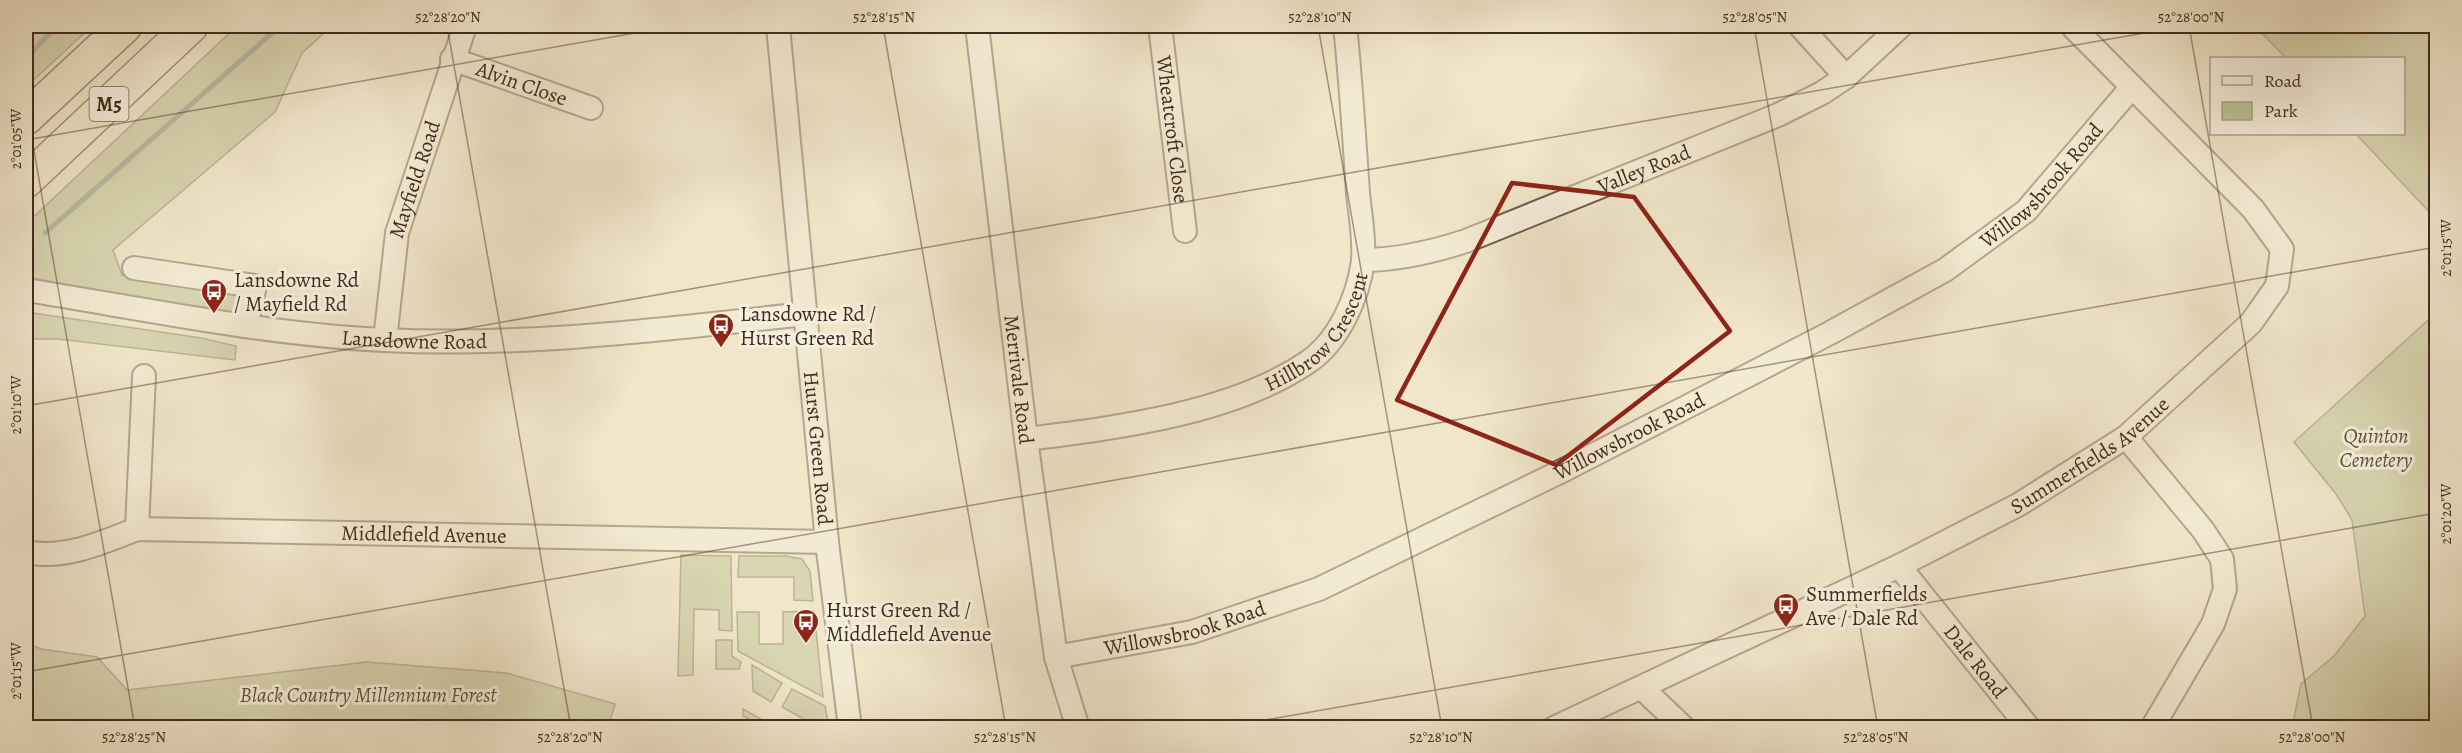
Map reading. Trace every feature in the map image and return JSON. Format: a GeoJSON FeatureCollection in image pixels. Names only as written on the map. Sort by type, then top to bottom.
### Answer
{"type":"FeatureCollection","features":[{"type":"Feature","properties":{"kind":"highway","name":"M5"},"geometry":{"type":"LineString","coordinates":[[26,118],[125,26]]}},
{"type":"Feature","properties":{"kind":"highway","name":"M5"},"geometry":{"type":"LineString","coordinates":[[26,181],[191,26]]}},
{"type":"Feature","properties":{"kind":"street","name":"Mayfield Road"},"geometry":{"type":"LineString","coordinates":[[385,340],[397,233],[452,59],[465,26]]}},
{"type":"Feature","properties":{"kind":"street","name":"Hurst Green Road"},"geometry":{"type":"LineString","coordinates":[[778,26],[827,542],[850,728]]}},
{"type":"Feature","properties":{"kind":"street","name":"Merrivale Road"},"geometry":{"type":"LineString","coordinates":[[978,26],[1026,439],[1056,657],[1078,728]]}},
{"type":"Feature","properties":{"kind":"street","name":"Wheatcroft Close"},"geometry":{"type":"LineString","coordinates":[[1160,26],[1185,231]]}},
{"type":"Feature","properties":{"kind":"street","name":"Hillbrow Crescent"},"geometry":{"type":"LineString","coordinates":[[1026,439],[1116,428],[1217,404],[1267,384],[1309,362],[1331,339],[1350,310],[1363,260],[1345,26]]}},
{"type":"Feature","properties":{"kind":"street"},"geometry":{"type":"LineString","coordinates":[[1800,26],[1846,77]]}},
{"type":"Feature","properties":{"kind":"street","name":"Valley Road"},"geometry":{"type":"LineString","coordinates":[[1363,260],[1400,258],[1435,251],[1778,115],[1822,93],[1846,77],[1901,26]]}},
{"type":"Feature","properties":{"kind":"street","name":"Summerfields Avenue"},"geometry":{"type":"LineString","coordinates":[[1554,728],[1899,566],[2018,505],[2126,437],[2251,323],[2277,286],[2282,249],[2253,209],[2072,26]]}},
{"type":"Feature","properties":{"kind":"street","name":"Alvin Close"},"geometry":{"type":"LineString","coordinates":[[452,59],[591,108]]}},
{"type":"Feature","properties":{"kind":"street","name":"Willowsbrook Road"},"geometry":{"type":"LineString","coordinates":[[1056,657],[1192,632],[1319,589],[1566,470],[1830,333],[1945,270],[2026,212],[2131,88]]}},
{"type":"Feature","properties":{"kind":"street"},"geometry":{"type":"LineString","coordinates":[[134,268],[255,286],[246,326]]}},
{"type":"Feature","properties":{"kind":"street","name":"Lansdowne Road"},"geometry":{"type":"LineString","coordinates":[[26,290],[246,326],[385,340],[576,338],[805,314]]}},
{"type":"Feature","properties":{"kind":"street"},"geometry":{"type":"LineString","coordinates":[[137,529],[144,376]]}},
{"type":"Feature","properties":{"kind":"street"},"geometry":{"type":"LineString","coordinates":[[2126,437],[2203,530],[2223,559],[2225,589],[2213,624],[2152,728]]}},
{"type":"Feature","properties":{"kind":"street","name":"Middlefield Avenue"},"geometry":{"type":"LineString","coordinates":[[26,552],[43,556],[74,551],[137,529],[827,542]]}},
{"type":"Feature","properties":{"kind":"street","name":"Dale Road"},"geometry":{"type":"LineString","coordinates":[[1899,566],[2029,728]]}},
{"type":"Feature","properties":{"kind":"street"},"geometry":{"type":"LineString","coordinates":[[1642,687],[1684,728]]}},
{"type":"Feature","properties":{"kind":"highlighted area"},"geometry":{"type":"Polygon","coordinates":[[[1512,183],[1634,197],[1730,331],[1556,465],[1397,400],[1512,183]]]}},
{"type":"Feature","properties":{"kind":"green space"},"geometry":{"type":"Polygon","coordinates":[[[33,26],[92,26],[26,87],[26,33],[33,26]]]}},
{"type":"Feature","properties":{"kind":"green space"},"geometry":{"type":"Polygon","coordinates":[[[237,26],[332,26],[302,53],[275,112],[113,250],[122,275],[242,293],[243,303],[239,316],[26,277],[26,224],[237,26]]]}},
{"type":"Feature","properties":{"kind":"green space"},"geometry":{"type":"Polygon","coordinates":[[[2255,26],[2436,26],[2436,219],[2357,135],[2405,135],[2405,57],[2285,57],[2255,26]]]}},
{"type":"Feature","properties":{"kind":"green space"},"geometry":{"type":"Polygon","coordinates":[[[26,312],[201,338],[236,346],[235,360],[58,339],[26,339],[26,312]]]}},
{"type":"Feature","properties":{"kind":"green space","name":"Quinton Cemetery"},"geometry":{"type":"Polygon","coordinates":[[[2436,313],[2436,727],[2292,727],[2301,684],[2335,655],[2365,616],[2352,520],[2336,494],[2294,442],[2436,313]]]}},
{"type":"Feature","properties":{"kind":"green space"},"geometry":{"type":"Polygon","coordinates":[[[681,555],[731,556],[732,631],[719,630],[719,610],[694,609],[693,675],[678,676],[681,555]]]}},
{"type":"Feature","properties":{"kind":"green space"},"geometry":{"type":"Polygon","coordinates":[[[739,556],[786,556],[802,559],[810,571],[813,601],[794,600],[794,577],[738,577],[739,556]]]}},
{"type":"Feature","properties":{"kind":"green space"},"geometry":{"type":"Polygon","coordinates":[[[814,611],[823,697],[738,651],[737,612],[759,612],[759,644],[783,644],[783,612],[814,611]]]}},
{"type":"Feature","properties":{"kind":"green space"},"geometry":{"type":"Polygon","coordinates":[[[716,640],[732,640],[732,656],[741,662],[739,669],[716,669],[716,640]]]}},
{"type":"Feature","properties":{"kind":"green space","name":"Black Country Millennium Forest"},"geometry":{"type":"Polygon","coordinates":[[[26,643],[41,649],[97,657],[127,690],[367,662],[506,673],[615,704],[608,728],[26,727],[26,643]]]}},
{"type":"Feature","properties":{"kind":"green space"},"geometry":{"type":"Polygon","coordinates":[[[752,665],[782,683],[771,702],[753,691],[752,665]]]}},
{"type":"Feature","properties":{"kind":"green space"},"geometry":{"type":"Polygon","coordinates":[[[792,689],[825,706],[829,727],[809,727],[811,723],[782,707],[792,689]]]}},
{"type":"Feature","properties":{"kind":"green space"},"geometry":{"type":"Polygon","coordinates":[[[743,709],[775,727],[764,727],[743,716],[743,709]]]}},
{"type":"Feature","properties":{"kind":"waterway"},"geometry":{"type":"LineString","coordinates":[[26,58],[57,26]]}},
{"type":"Feature","properties":{"kind":"waterway"},"geometry":{"type":"LineString","coordinates":[[45,233],[280,26]]}},
{"type":"Feature","properties":{"kind":"place","name":"Lansdowne Rd / Mayfield Rd"},"geometry":{"type":"Point","coordinates":[214,315]}},
{"type":"Feature","properties":{"kind":"place","name":"Lansdowne Rd / Hurst Green Rd"},"geometry":{"type":"Point","coordinates":[721,349]}},
{"type":"Feature","properties":{"kind":"place","name":"Summerfields Ave / Dale Rd"},"geometry":{"type":"Point","coordinates":[1786,629]}},
{"type":"Feature","properties":{"kind":"place","name":"Hurst Green Rd / Middlefield Avenue"},"geometry":{"type":"Point","coordinates":[806,645]}}]}
